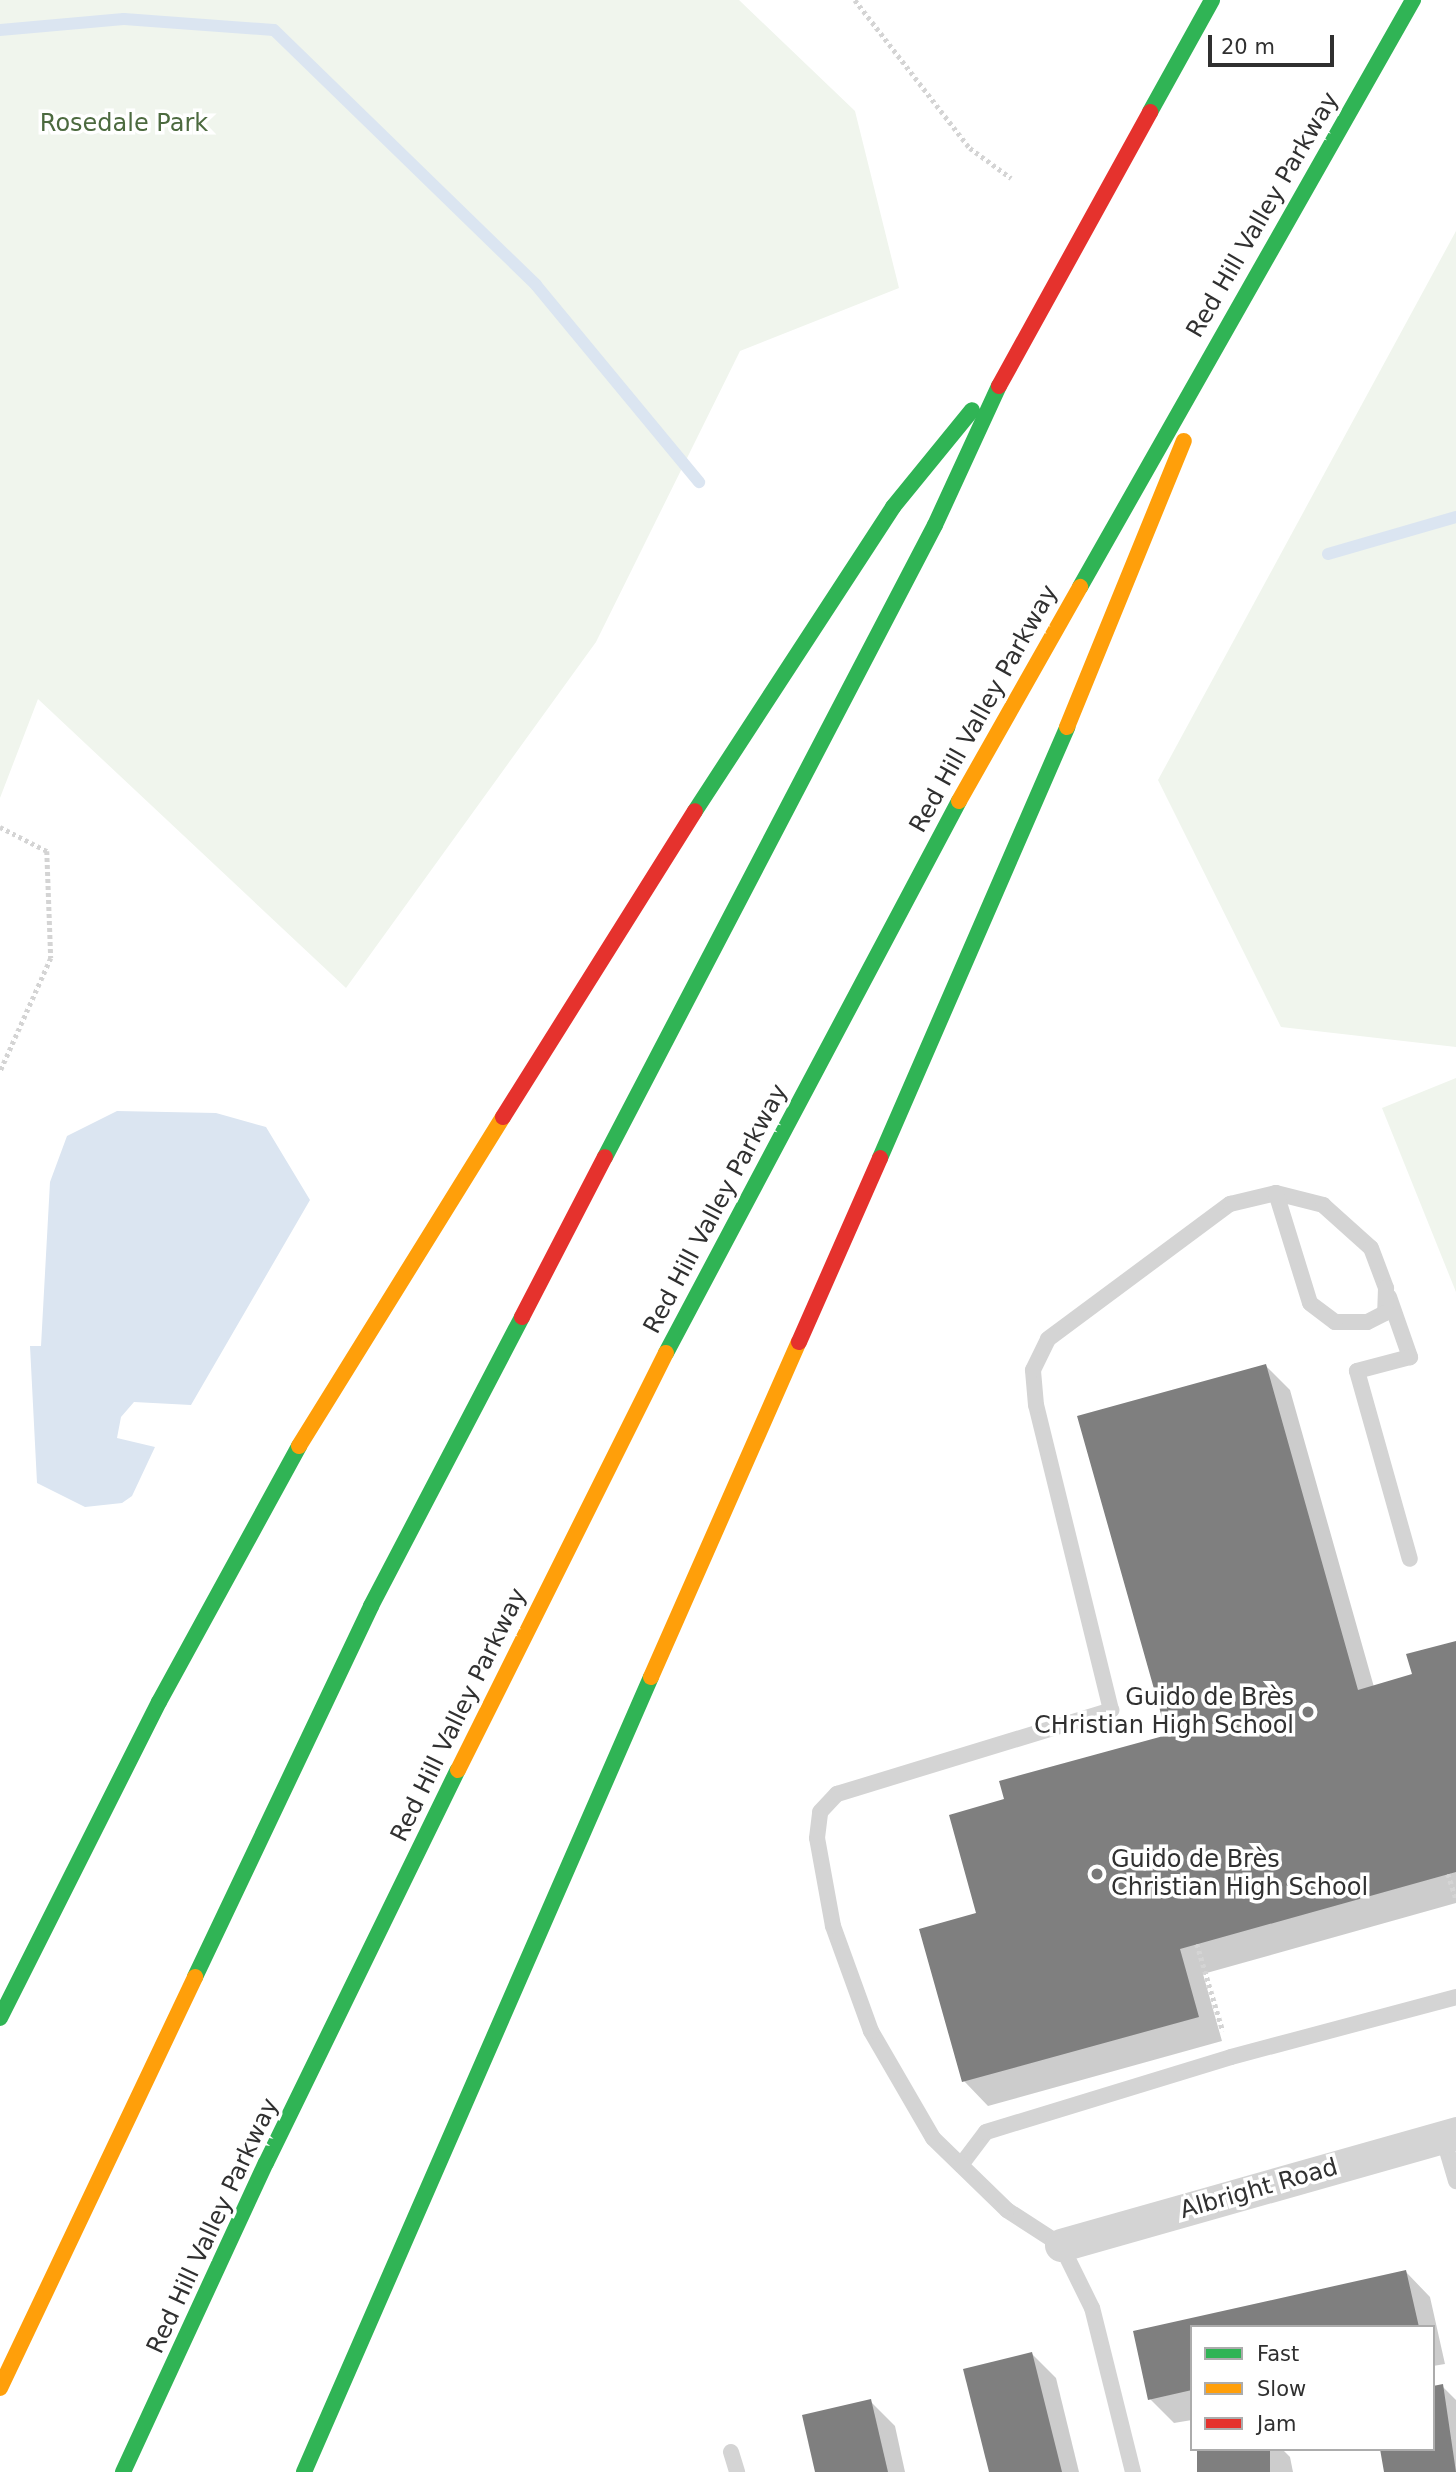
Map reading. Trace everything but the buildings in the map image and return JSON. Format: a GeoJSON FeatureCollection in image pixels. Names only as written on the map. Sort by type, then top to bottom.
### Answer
{"type":"FeatureCollection","features":[{"type":"Feature","properties":{"kind":"highway"},"geometry":{"type":"LineString","coordinates":[[0,2388],[371,1606],[935,525],[1006,368],[1212,0]]}},
{"type":"Feature","properties":{"kind":"highway","name":"Red Hill Valley Parkway"},"geometry":{"type":"LineString","coordinates":[[123,2472],[272,2150],[594,1491],[926,859],[1247,287],[1413,0]]}},
{"type":"Feature","properties":{"kind":"highway"},"geometry":{"type":"LineString","coordinates":[[304,2472],[375,2301],[1020,842],[1247,287]]}},
{"type":"Feature","properties":{"kind":"highway"},"geometry":{"type":"LineString","coordinates":[[0,2018],[159,1702],[293,1455],[677,838],[893,507],[1006,368]]}},
{"type":"Feature","properties":{"kind":"street","name":"Albright Road"},"geometry":{"type":"LineString","coordinates":[[1061,2245],[1450,2135]]}},
{"type":"Feature","properties":{"kind":"lane"},"geometry":{"type":"LineString","coordinates":[[1276,1193],[1310,1303],[1335,1322],[1367,1322],[1385,1313],[1386,1288]]}},
{"type":"Feature","properties":{"kind":"lane"},"geometry":{"type":"LineString","coordinates":[[1133,2472],[1092,2308],[1061,2245],[1006,2210],[933,2138],[871,2031],[832,1926],[817,1838],[820,1812],[837,1794],[1111,1710],[1036,1405],[1033,1370],[1048,1339],[1230,1204],[1276,1193],[1323,1205],[1371,1248],[1410,1357],[1357,1371],[1410,1559]]}},
{"type":"Feature","properties":{"kind":"lane"},"geometry":{"type":"LineString","coordinates":[[961,2165],[986,2132],[1231,2057],[1456,1997]]}},
{"type":"Feature","properties":{"kind":"lane"},"geometry":{"type":"LineString","coordinates":[[1450,2135],[1456,2181]]}},
{"type":"Feature","properties":{"kind":"lane"},"geometry":{"type":"LineString","coordinates":[[731,2452],[737,2472]]}},
{"type":"Feature","properties":{"kind":"path"},"geometry":{"type":"LineString","coordinates":[[855,0],[971,148],[1011,178]]}},
{"type":"Feature","properties":{"kind":"path"},"geometry":{"type":"LineString","coordinates":[[0,827],[47,851],[51,958],[0,1072]]}},
{"type":"Feature","properties":{"kind":"path"},"geometry":{"type":"LineString","coordinates":[[1448,1874],[1456,1899]]}},
{"type":"Feature","properties":{"kind":"path"},"geometry":{"type":"LineString","coordinates":[[1198,1944],[1225,2037]]}},
{"type":"Feature","properties":{"kind":"green space","name":"Rosedale Park"},"geometry":{"type":"Polygon","coordinates":[[[0,0],[739,0],[855,111],[899,288],[740,351],[596,642],[346,988],[38,699],[0,798],[0,0]]]}},
{"type":"Feature","properties":{"kind":"green space"},"geometry":{"type":"Polygon","coordinates":[[[1456,231],[1456,1047],[1281,1027],[1158,780],[1456,231]]]}},
{"type":"Feature","properties":{"kind":"green space"},"geometry":{"type":"Polygon","coordinates":[[[1456,1078],[1456,1292],[1382,1108],[1456,1078]]]}},
{"type":"Feature","properties":{"kind":"shaded area"},"geometry":{"type":"Polygon","coordinates":[[[117,1111],[216,1113],[266,1127],[310,1200],[191,1405],[134,1402],[121,1417],[117,1438],[155,1447],[132,1496],[122,1503],[85,1507],[37,1483],[30,1346],[41,1346],[50,1182],[67,1136],[117,1111]]]}},
{"type":"Feature","properties":{"kind":"waterway"},"geometry":{"type":"LineString","coordinates":[[0,30],[124,19],[274,30],[536,285],[699,482]]}},
{"type":"Feature","properties":{"kind":"waterway"},"geometry":{"type":"LineString","coordinates":[[1328,554],[1456,517]]}},
{"type":"Feature","properties":{"kind":"traffic: fast"},"geometry":{"type":"LineString","coordinates":[[1150,112],[1212,0]]}},
{"type":"Feature","properties":{"kind":"traffic: fast"},"geometry":{"type":"LineString","coordinates":[[1080,587],[1413,0]]}},
{"type":"Feature","properties":{"kind":"traffic: fast"},"geometry":{"type":"LineString","coordinates":[[605,1157],[935,525],[999,386]]}},
{"type":"Feature","properties":{"kind":"traffic: fast"},"geometry":{"type":"LineString","coordinates":[[695,811],[893,507],[972,410]]}},
{"type":"Feature","properties":{"kind":"traffic: fast"},"geometry":{"type":"LineString","coordinates":[[880,1158],[1067,727]]}},
{"type":"Feature","properties":{"kind":"traffic: fast"},"geometry":{"type":"LineString","coordinates":[[666,1353],[959,801]]}},
{"type":"Feature","properties":{"kind":"traffic: fast"},"geometry":{"type":"LineString","coordinates":[[195,1977],[371,1606],[522,1317]]}},
{"type":"Feature","properties":{"kind":"traffic: fast"},"geometry":{"type":"LineString","coordinates":[[0,2018],[159,1702],[299,1446]]}},
{"type":"Feature","properties":{"kind":"traffic: fast"},"geometry":{"type":"LineString","coordinates":[[304,2472],[651,1677]]}},
{"type":"Feature","properties":{"kind":"traffic: fast"},"geometry":{"type":"LineString","coordinates":[[123,2472],[266,2163],[458,1770]]}},
{"type":"Feature","properties":{"kind":"traffic: slow"},"geometry":{"type":"LineString","coordinates":[[1067,727],[1184,441]]}},
{"type":"Feature","properties":{"kind":"traffic: slow"},"geometry":{"type":"LineString","coordinates":[[959,801],[1080,587]]}},
{"type":"Feature","properties":{"kind":"traffic: slow"},"geometry":{"type":"LineString","coordinates":[[299,1446],[503,1117]]}},
{"type":"Feature","properties":{"kind":"traffic: slow"},"geometry":{"type":"LineString","coordinates":[[651,1677],[799,1342]]}},
{"type":"Feature","properties":{"kind":"traffic: slow"},"geometry":{"type":"LineString","coordinates":[[458,1770],[666,1353]]}},
{"type":"Feature","properties":{"kind":"traffic: slow"},"geometry":{"type":"LineString","coordinates":[[0,2388],[195,1977]]}},
{"type":"Feature","properties":{"kind":"traffic: jam"},"geometry":{"type":"LineString","coordinates":[[999,386],[1150,112]]}},
{"type":"Feature","properties":{"kind":"traffic: jam"},"geometry":{"type":"LineString","coordinates":[[503,1117],[695,811]]}},
{"type":"Feature","properties":{"kind":"traffic: jam"},"geometry":{"type":"LineString","coordinates":[[522,1317],[605,1157]]}},
{"type":"Feature","properties":{"kind":"traffic: jam"},"geometry":{"type":"LineString","coordinates":[[799,1342],[880,1158]]}},
{"type":"Feature","properties":{"kind":"place","name":"Guido de Brès CHristian High School"},"geometry":{"type":"Point","coordinates":[1308,1712]}},
{"type":"Feature","properties":{"kind":"place","name":"Guido de Brès Christian High School"},"geometry":{"type":"Point","coordinates":[1097,1874]}}]}
